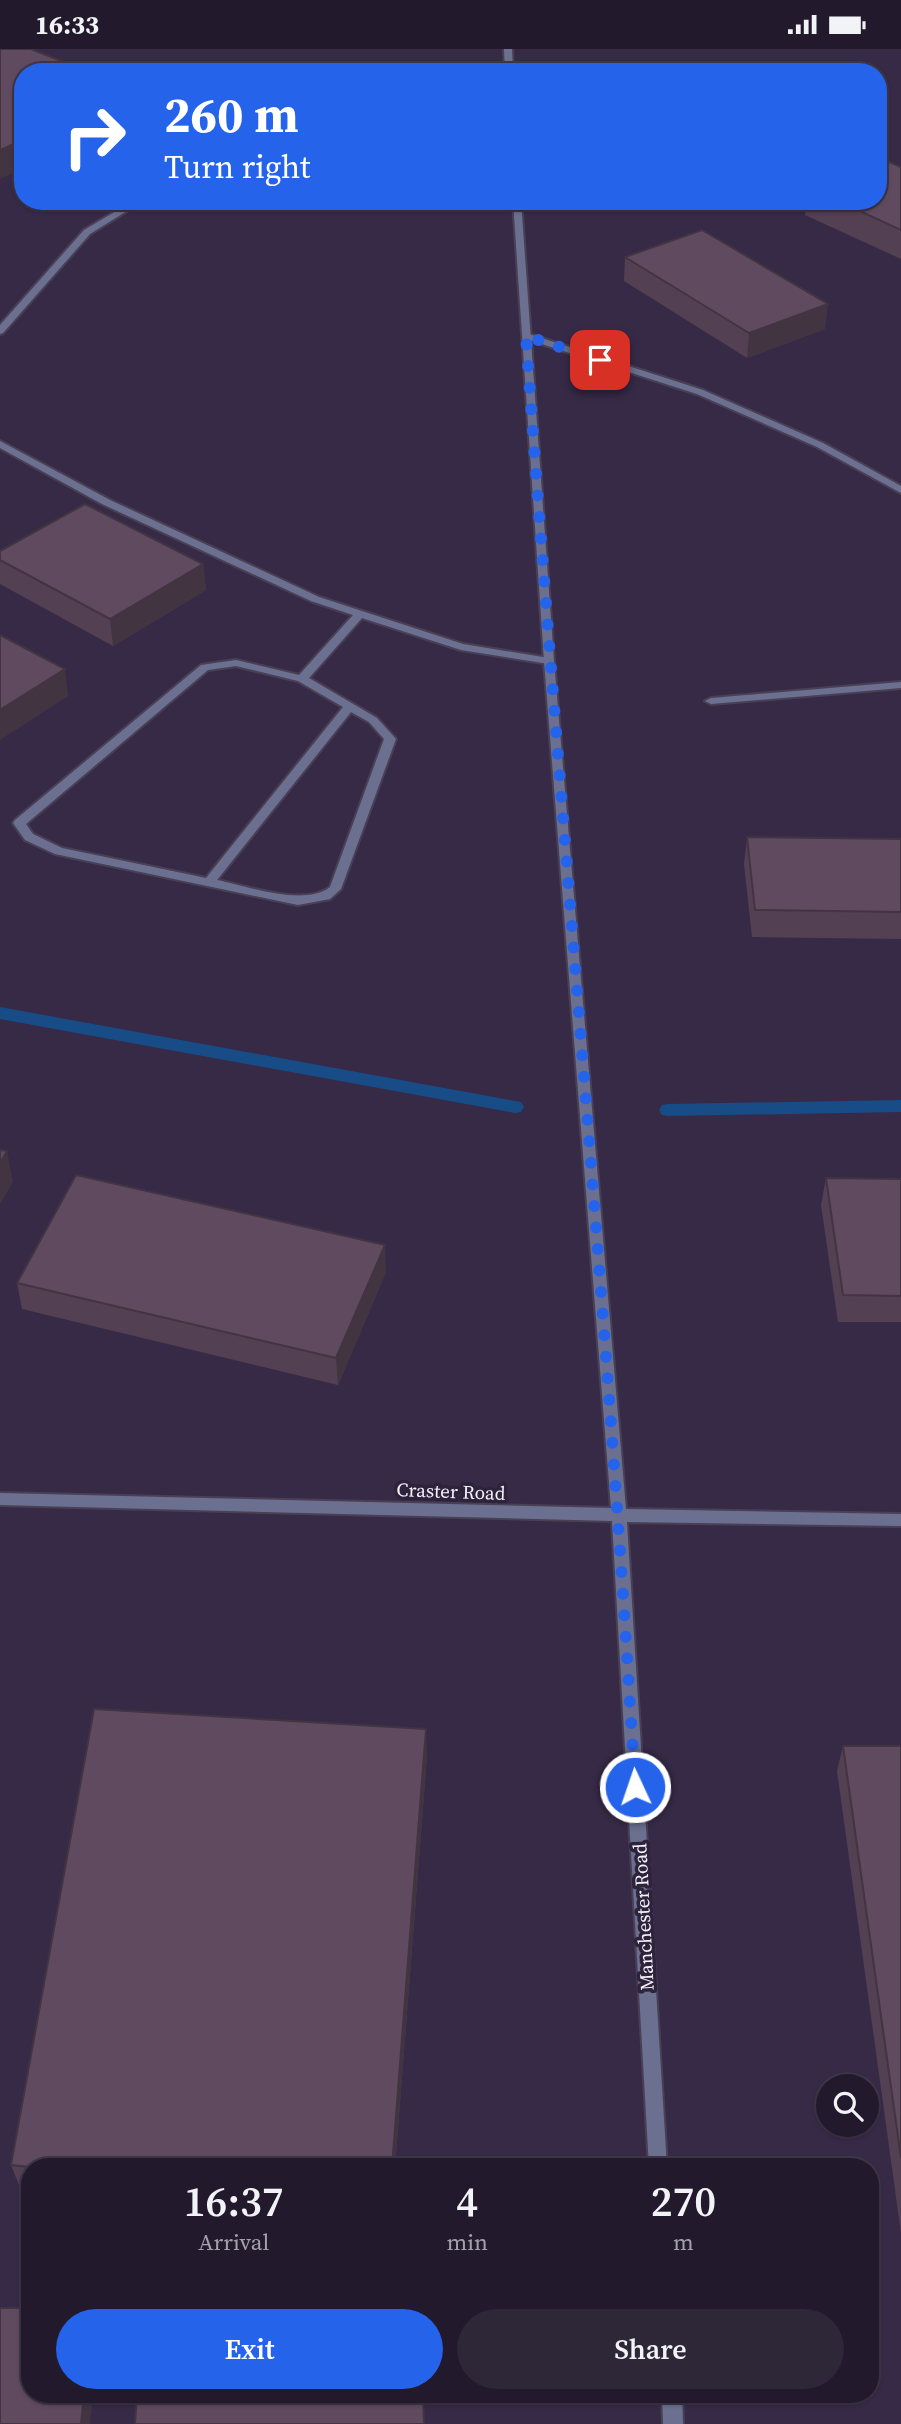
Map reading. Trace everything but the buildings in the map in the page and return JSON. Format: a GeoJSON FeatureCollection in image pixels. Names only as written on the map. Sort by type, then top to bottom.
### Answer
{"type":"FeatureCollection","features":[{"type":"Feature","properties":{"kind":"street"},"geometry":{"type":"LineString","coordinates":[[0,331],[87,232],[124,210]]}},
{"type":"Feature","properties":{"kind":"street","name":"Manchester Road"},"geometry":{"type":"LineString","coordinates":[[518,210],[549,661],[619,1515],[657,2158]]}},
{"type":"Feature","properties":{"kind":"street"},"geometry":{"type":"LineString","coordinates":[[526,336],[700,392],[821,445],[901,490]]}},
{"type":"Feature","properties":{"kind":"street"},"geometry":{"type":"LineString","coordinates":[[0,444],[106,502],[315,599],[461,647],[549,661]]}},
{"type":"Feature","properties":{"kind":"street"},"geometry":{"type":"LineString","coordinates":[[302,679],[360,613]]}},
{"type":"Feature","properties":{"kind":"street"},"geometry":{"type":"LineString","coordinates":[[236,663],[302,679],[373,720],[390,739],[335,889],[327,896],[298,901],[59,851],[29,837],[19,824],[205,667],[236,663]]}},
{"type":"Feature","properties":{"kind":"street"},"geometry":{"type":"LineString","coordinates":[[711,701],[901,685]]}},
{"type":"Feature","properties":{"kind":"street"},"geometry":{"type":"LineString","coordinates":[[209,883],[350,706]]}},
{"type":"Feature","properties":{"kind":"street","name":"Craster Road"},"geometry":{"type":"LineString","coordinates":[[0,1499],[901,1520]]}},
{"type":"Feature","properties":{"kind":"street"},"geometry":{"type":"LineString","coordinates":[[672,2403],[673,2424]]}},
{"type":"Feature","properties":{"kind":"shaded area"},"geometry":{"type":"Polygon","coordinates":[[[0,49],[901,49],[901,2424],[0,2424],[0,49]]]}},
{"type":"Feature","properties":{"kind":"waterway"},"geometry":{"type":"LineString","coordinates":[[0,1013],[515,1107]]}},
{"type":"Feature","properties":{"kind":"waterway"},"geometry":{"type":"LineString","coordinates":[[668,1110],[901,1106]]}},
{"type":"Feature","properties":{"kind":"route"},"geometry":{"type":"LineString","coordinates":[[600,360],[526,336],[549,661],[619,1515],[635,1787]]}}]}
